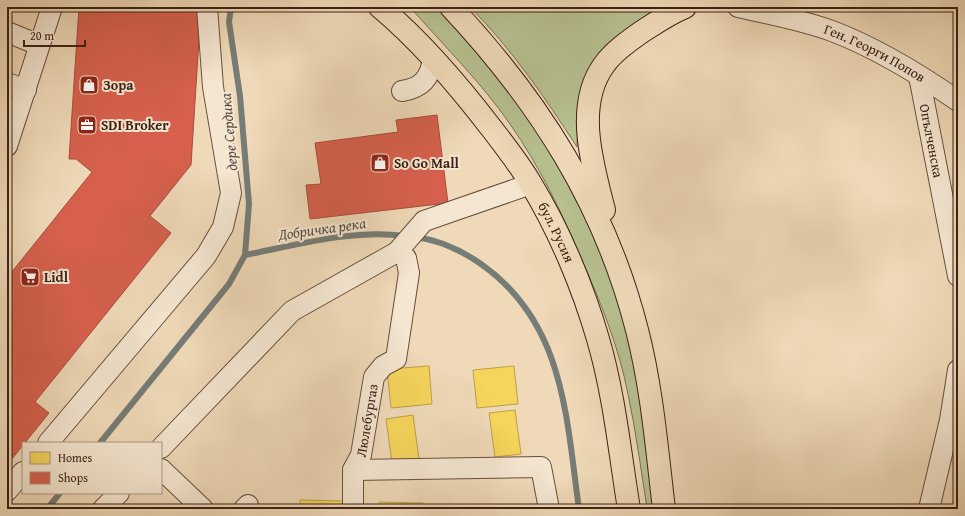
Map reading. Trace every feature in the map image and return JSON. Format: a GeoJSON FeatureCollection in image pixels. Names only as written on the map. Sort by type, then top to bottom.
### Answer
{"type":"FeatureCollection","features":[{"type":"Feature","properties":{"kind":"main road"},"geometry":{"type":"LineString","coordinates":[[450,7],[479,38],[524,93],[565,155],[595,211],[618,265]]}},
{"type":"Feature","properties":{"kind":"main road"},"geometry":{"type":"LineString","coordinates":[[664,509],[651,405],[638,331],[618,265],[591,155],[588,114],[593,89],[603,66],[619,49],[658,22],[685,7]]}},
{"type":"Feature","properties":{"kind":"main road","name":"бул. Русия"},"geometry":{"type":"LineString","coordinates":[[384,9],[433,58],[478,111],[531,184],[560,239],[577,279],[598,339],[614,412],[629,509]]}},
{"type":"Feature","properties":{"kind":"street"},"geometry":{"type":"LineString","coordinates":[[8,137],[26,90],[52,7]]}},
{"type":"Feature","properties":{"kind":"street"},"geometry":{"type":"LineString","coordinates":[[49,442],[206,256],[223,227],[231,193],[213,87],[207,7]]}},
{"type":"Feature","properties":{"kind":"street","name":"Ген. Георги Попов"},"geometry":{"type":"LineString","coordinates":[[738,7],[832,31],[878,52],[958,101]]}},
{"type":"Feature","properties":{"kind":"street"},"geometry":{"type":"LineString","coordinates":[[7,32],[39,45]]}},
{"type":"Feature","properties":{"kind":"street"},"geometry":{"type":"LineString","coordinates":[[402,91],[412,90],[428,79],[433,58]]}},
{"type":"Feature","properties":{"kind":"street","name":"Опълченска"},"geometry":{"type":"LineString","coordinates":[[919,76],[958,276]]}},
{"type":"Feature","properties":{"kind":"street"},"geometry":{"type":"LineString","coordinates":[[7,83],[26,90]]}},
{"type":"Feature","properties":{"kind":"street"},"geometry":{"type":"LineString","coordinates":[[162,447],[292,311],[404,242],[424,221],[531,184]]}},
{"type":"Feature","properties":{"kind":"street","name":"Люлебургаз"},"geometry":{"type":"LineString","coordinates":[[353,509],[353,470],[361,454],[374,377],[383,366],[396,359],[409,273],[404,242]]}},
{"type":"Feature","properties":{"kind":"street"},"geometry":{"type":"LineString","coordinates":[[929,509],[954,421],[958,370]]}},
{"type":"Feature","properties":{"kind":"street"},"geometry":{"type":"LineString","coordinates":[[353,470],[541,466],[549,509]]}},
{"type":"Feature","properties":{"kind":"street"},"geometry":{"type":"LineString","coordinates":[[162,470],[202,509]]}},
{"type":"Feature","properties":{"kind":"street"},"geometry":{"type":"LineString","coordinates":[[7,491],[22,473]]}},
{"type":"Feature","properties":{"kind":"street"},"geometry":{"type":"LineString","coordinates":[[103,509],[118,494]]}},
{"type":"Feature","properties":{"kind":"green space"},"geometry":{"type":"Polygon","coordinates":[[[410,7],[436,7],[494,72],[521,107],[545,143],[568,181],[588,220],[605,260],[620,301],[627,326],[638,378],[656,509],[647,508],[631,408],[620,360],[609,326],[558,208],[541,174],[521,140],[499,109],[475,79],[410,7]]]}},
{"type":"Feature","properties":{"kind":"green space"},"geometry":{"type":"Polygon","coordinates":[[[470,7],[660,7],[580,93],[578,106],[577,147],[527,74],[500,39],[470,7]]]}},
{"type":"Feature","properties":{"kind":"building: Homes"},"geometry":{"type":"Polygon","coordinates":[[[429,366],[432,404],[391,408],[387,369],[429,366]]]}},
{"type":"Feature","properties":{"kind":"building: Homes"},"geometry":{"type":"Polygon","coordinates":[[[514,366],[518,404],[477,408],[473,370],[514,366]]]}},
{"type":"Feature","properties":{"kind":"building: Homes"},"geometry":{"type":"Polygon","coordinates":[[[515,410],[521,454],[495,457],[489,413],[515,410]]]}},
{"type":"Feature","properties":{"kind":"building: Homes"},"geometry":{"type":"Polygon","coordinates":[[[413,415],[419,459],[392,463],[386,419],[413,415]]]}},
{"type":"Feature","properties":{"kind":"building: Homes"},"geometry":{"type":"Polygon","coordinates":[[[300,500],[344,501],[344,509],[300,509],[300,500]]]}},
{"type":"Feature","properties":{"kind":"building: Homes"},"geometry":{"type":"Polygon","coordinates":[[[379,502],[423,503],[423,509],[379,509],[379,502]]]}},
{"type":"Feature","properties":{"kind":"building: Shops"},"geometry":{"type":"Polygon","coordinates":[[[79,7],[201,7],[191,165],[150,216],[171,233],[35,402],[49,413],[26,442],[22,442],[22,446],[7,465],[7,278],[92,172],[76,159],[69,159],[79,7]]]}},
{"type":"Feature","properties":{"kind":"building: Shops","name":"So Go Mall"},"geometry":{"type":"Polygon","coordinates":[[[437,115],[448,203],[310,219],[306,185],[321,184],[315,143],[398,132],[396,120],[437,115]]]}},
{"type":"Feature","properties":{"kind":"waterway","name":"дере Сердика"},"geometry":{"type":"LineString","coordinates":[[231,7],[229,22],[240,96],[249,204],[245,255]]}},
{"type":"Feature","properties":{"kind":"waterway","name":"Добричка река"},"geometry":{"type":"LineString","coordinates":[[101,442],[229,284],[245,255],[345,236],[385,234],[405,236]]}},
{"type":"Feature","properties":{"kind":"waterway","name":"Добричка река"},"geometry":{"type":"LineString","coordinates":[[415,237],[424,238],[450,246],[481,264],[509,288],[530,314],[545,343],[557,374],[570,440],[579,509]]}},
{"type":"Feature","properties":{"kind":"waterway","name":"Добричка река"},"geometry":{"type":"LineString","coordinates":[[47,509],[59,494]]}},
{"type":"Feature","properties":{"kind":"place","name":"Зора"},"geometry":{"type":"Point","coordinates":[89,85]}},
{"type":"Feature","properties":{"kind":"place","name":"SDI Broker"},"geometry":{"type":"Point","coordinates":[87,125]}},
{"type":"Feature","properties":{"kind":"place","name":"So Go Mall"},"geometry":{"type":"Point","coordinates":[380,163]}},
{"type":"Feature","properties":{"kind":"place","name":"Lidl"},"geometry":{"type":"Point","coordinates":[30,277]}}]}
